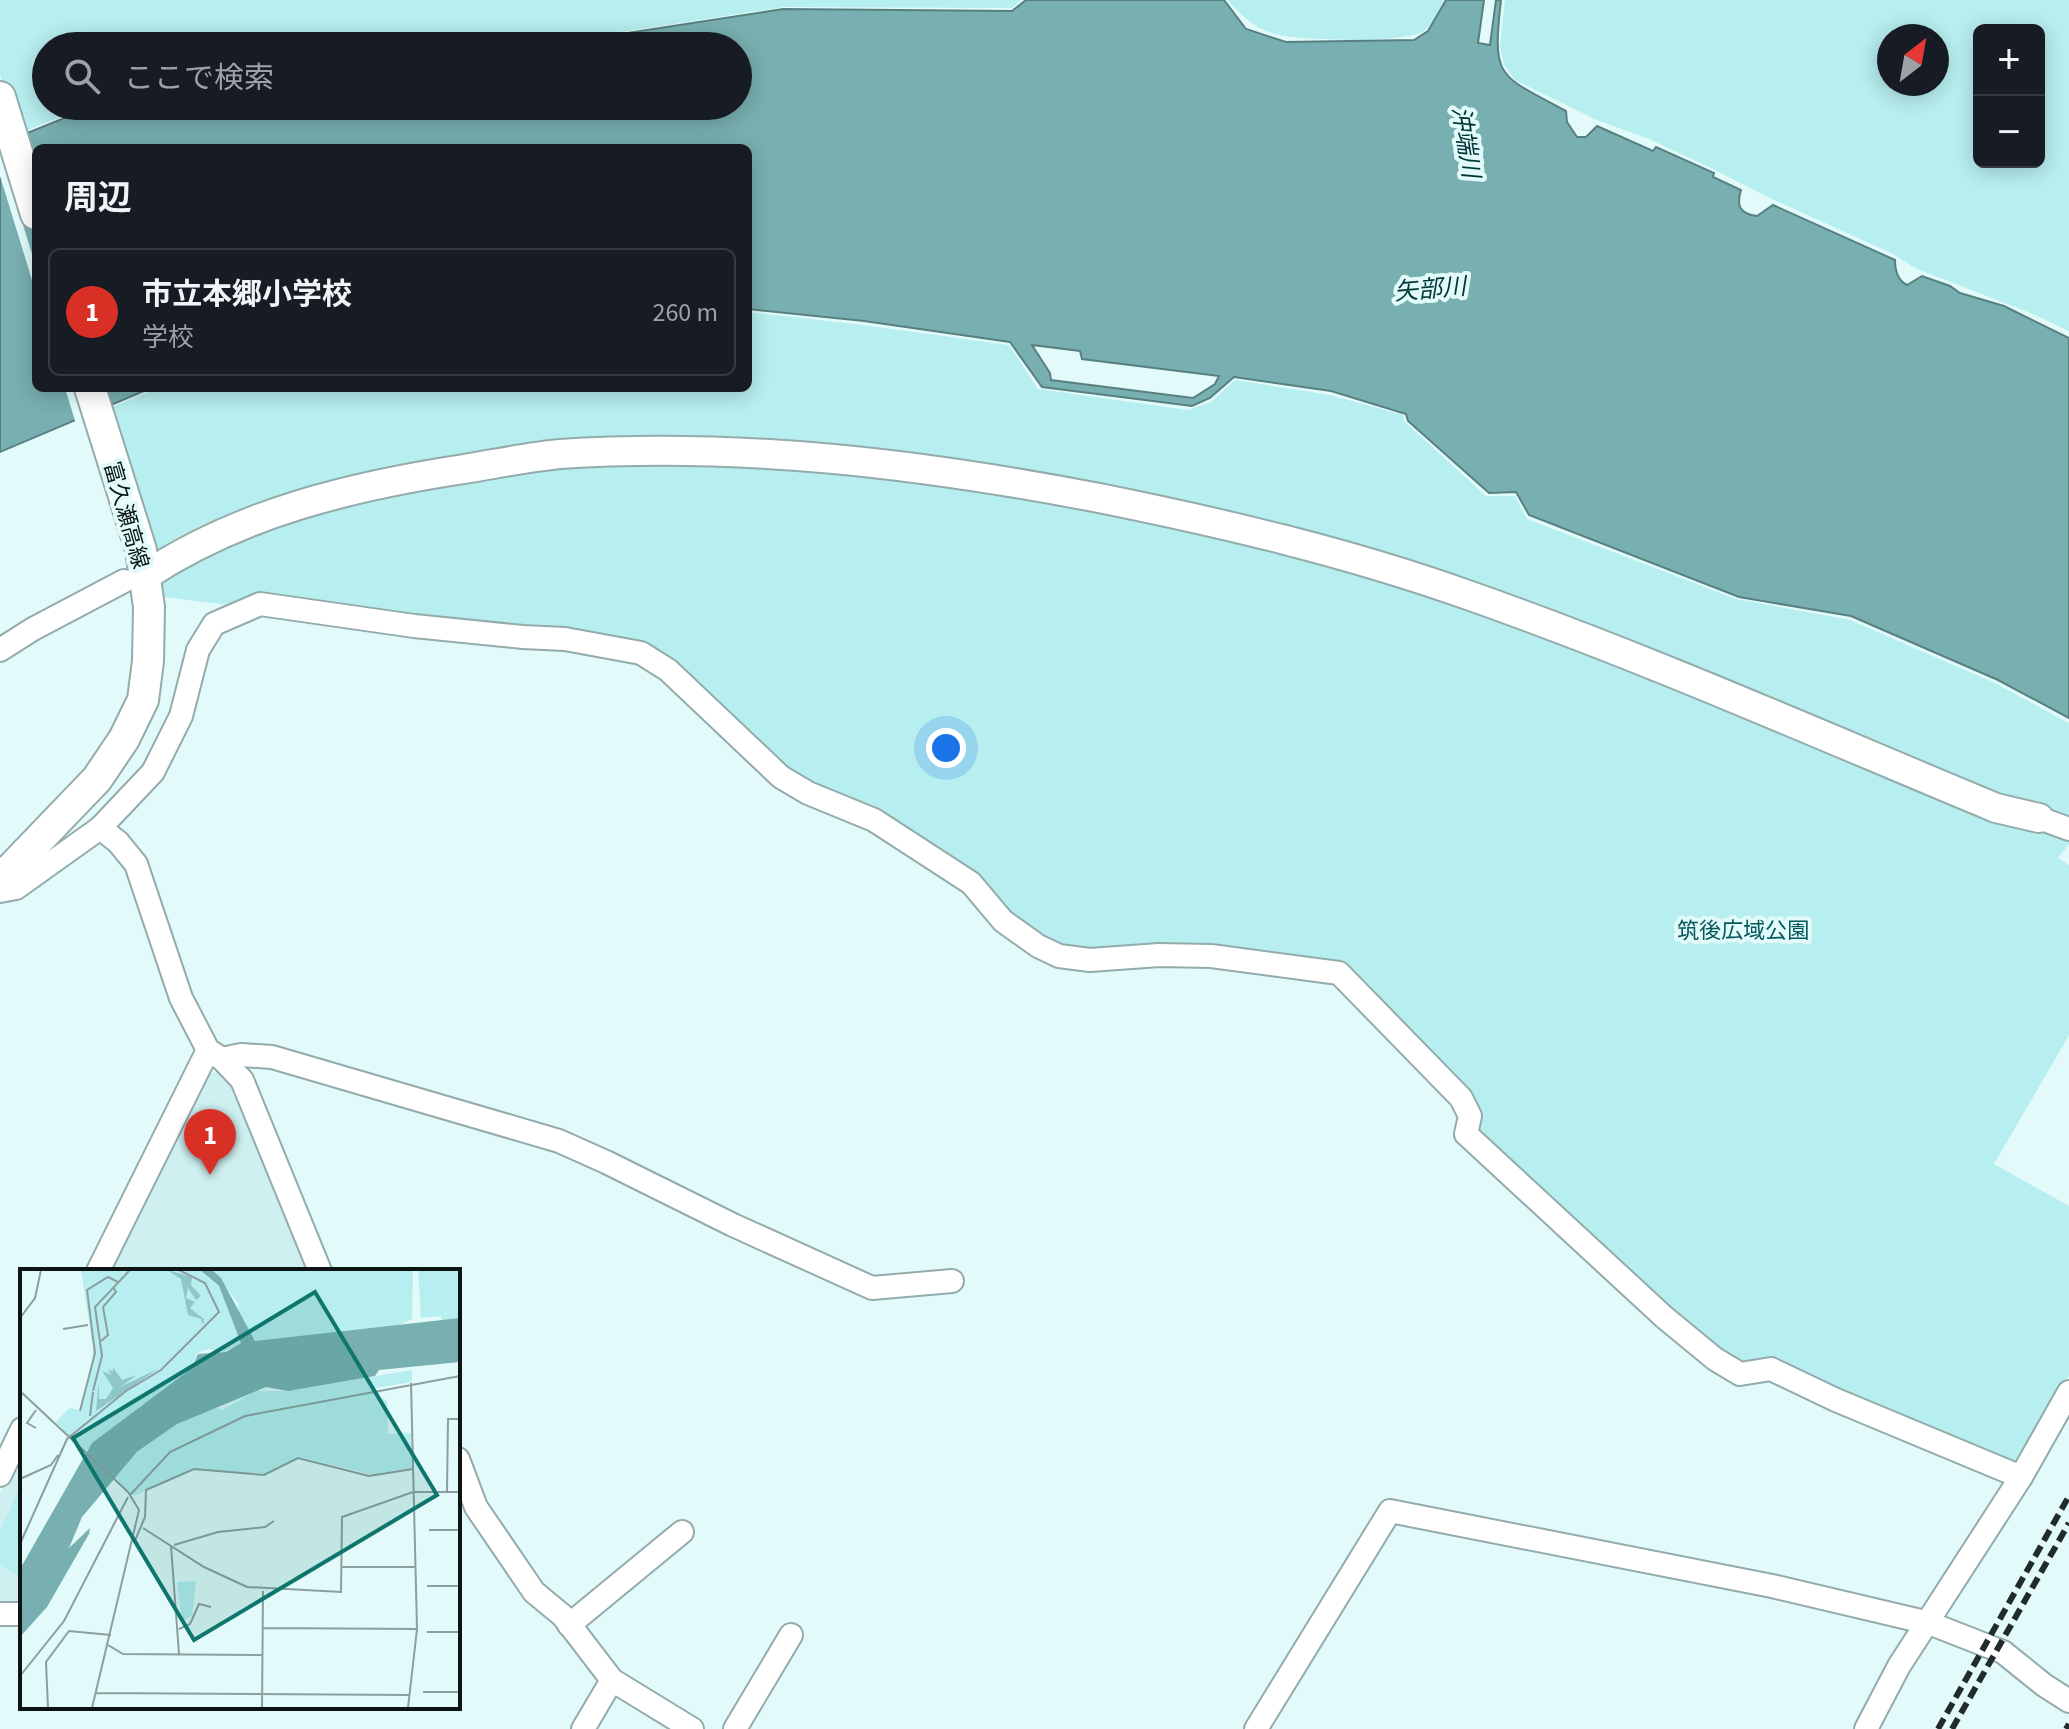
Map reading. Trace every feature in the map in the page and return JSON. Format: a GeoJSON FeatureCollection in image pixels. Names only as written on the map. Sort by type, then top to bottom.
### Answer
{"type":"FeatureCollection","features":[{"type":"Feature","properties":{"kind":"main road"},"geometry":{"type":"LineString","coordinates":[[0,97],[32,201]]}},
{"type":"Feature","properties":{"kind":"main road","name":"富久瀬高線"},"geometry":{"type":"LineString","coordinates":[[0,880],[97,779],[134,721],[143,700],[148,661],[149,607],[91,392]]}},
{"type":"Feature","properties":{"kind":"street"},"geometry":{"type":"LineString","coordinates":[[0,650],[137,569],[240,525],[311,500],[409,477],[557,454],[718,451],[801,455],[920,467],[1016,482],[1136,505],[1313,546],[1463,593],[1578,636],[1996,808],[2069,829]]}},
{"type":"Feature","properties":{"kind":"street"},"geometry":{"type":"LineString","coordinates":[[0,891],[16,888],[100,828],[153,772],[181,716],[198,650],[214,624],[260,604],[414,626],[565,639],[641,653],[668,670],[695,693],[781,777],[808,793],[874,820],[898,835],[971,883],[1003,921],[1038,946],[1059,956],[1090,960],[1159,955],[1211,956],[1339,973],[1461,1098],[1470,1116],[1466,1134],[1664,1317],[1715,1359],[1740,1374],[1771,1369],[1836,1400],[2021,1477]]}},
{"type":"Feature","properties":{"kind":"street"},"geometry":{"type":"LineString","coordinates":[[100,828],[118,842],[136,864],[181,998],[215,1055],[242,1080],[319,1269]]}},
{"type":"Feature","properties":{"kind":"street"},"geometry":{"type":"LineString","coordinates":[[99,1269],[215,1055]]}},
{"type":"Feature","properties":{"kind":"street"},"geometry":{"type":"LineString","coordinates":[[215,1055],[272,1057],[559,1141],[872,1288],[952,1281]]}},
{"type":"Feature","properties":{"kind":"street"},"geometry":{"type":"LineString","coordinates":[[1866,1729],[1905,1659],[2021,1477],[2069,1392]]}},
{"type":"Feature","properties":{"kind":"street"},"geometry":{"type":"LineString","coordinates":[[0,1475],[20,1433]]}},
{"type":"Feature","properties":{"kind":"street"},"geometry":{"type":"LineString","coordinates":[[460,1464],[476,1507],[534,1592],[563,1616],[612,1680],[692,1729]]}},
{"type":"Feature","properties":{"kind":"street"},"geometry":{"type":"LineString","coordinates":[[1256,1729],[1390,1511],[1772,1586],[1926,1627],[2003,1652],[2069,1701]]}},
{"type":"Feature","properties":{"kind":"street"},"geometry":{"type":"LineString","coordinates":[[569,1625],[682,1532]]}},
{"type":"Feature","properties":{"kind":"street"},"geometry":{"type":"LineString","coordinates":[[735,1729],[791,1635]]}},
{"type":"Feature","properties":{"kind":"street"},"geometry":{"type":"LineString","coordinates":[[583,1729],[612,1680]]}},
{"type":"Feature","properties":{"kind":"shaded area"},"geometry":{"type":"Polygon","coordinates":[[[217,1072],[233,1086],[307,1269],[106,1269],[202,1079],[217,1072]]]}},
{"type":"Feature","properties":{"kind":"shaded area"},"geometry":{"type":"Polygon","coordinates":[[[20,1451],[20,1608],[0,1605],[0,1493],[20,1451]]]}},
{"type":"Feature","properties":{"kind":"green space"},"geometry":{"type":"Polygon","coordinates":[[[0,0],[1021,0],[1012,8],[784,7],[621,32],[32,32],[32,120],[52,120],[18,134],[0,74],[0,0]]]}},
{"type":"Feature","properties":{"kind":"green space"},"geometry":{"type":"Polygon","coordinates":[[[1228,0],[1444,0],[1424,31],[1396,38],[1349,40],[1272,33],[1248,20],[1228,0]]]}},
{"type":"Feature","properties":{"kind":"green space"},"geometry":{"type":"Polygon","coordinates":[[[1505,0],[2069,0],[2069,331],[1917,269],[1891,253],[1649,139],[1597,120],[1515,80],[1504,65],[1500,46],[1505,0]]]}},
{"type":"Feature","properties":{"kind":"green space","name":"筑後広域公園"},"geometry":{"type":"Polygon","coordinates":[[[752,312],[1009,345],[1038,389],[1188,410],[1211,402],[1235,380],[1330,395],[1403,415],[1404,421],[1486,496],[1515,496],[1527,519],[1736,599],[1850,620],[1995,683],[2069,723],[2069,844],[2058,858],[2069,865],[2069,1035],[1994,1164],[2069,1206],[2069,1375],[2017,1468],[1746,1368],[1668,1313],[1477,1138],[1474,1107],[1351,977],[1080,955],[975,906],[951,881],[875,830],[789,792],[677,681],[629,656],[165,597],[112,407],[148,392],[752,392],[752,312]]]}},
{"type":"Feature","properties":{"kind":"green space"},"geometry":{"type":"Polygon","coordinates":[[[20,1486],[20,1574],[0,1564],[0,1531],[20,1486]]]}},
{"type":"Feature","properties":{"kind":"water"},"geometry":{"type":"Polygon","coordinates":[[[1026,0],[1224,0],[1246,29],[1286,42],[1414,40],[1428,31],[1446,0],[1484,0],[1478,43],[1490,45],[1496,0],[1501,0],[1498,46],[1505,72],[1513,81],[1566,111],[1567,122],[1577,137],[1586,137],[1597,126],[1653,151],[1656,147],[1714,173],[1713,177],[1741,190],[1739,205],[1747,213],[1757,216],[1773,205],[1895,260],[1897,274],[1907,285],[1922,276],[1960,293],[2004,306],[2069,338],[2069,718],[1998,680],[1851,616],[1739,597],[1529,515],[1516,492],[1489,493],[1408,421],[1406,414],[1331,391],[1234,377],[1210,398],[1192,406],[1042,387],[1010,342],[864,321],[752,309],[752,144],[32,144],[32,392],[142,392],[0,452],[0,144],[59,120],[752,120],[752,32],[634,32],[783,9],[1012,11],[1026,0]],[[1032,345],[1050,373],[1051,380],[1193,398],[1215,384],[1219,376],[1082,359],[1080,351],[1032,345]]]}},
{"type":"Feature","properties":{"kind":"pier"},"geometry":{"type":"Polygon","coordinates":[[[0,150],[32,254],[32,280],[0,176],[0,150]]]}},
{"type":"Feature","properties":{"kind":"pier"},"geometry":{"type":"Polygon","coordinates":[[[66,392],[74,392],[83,421],[76,424],[66,392]]]}},
{"type":"Feature","properties":{"kind":"railway"},"geometry":{"type":"LineString","coordinates":[[1938,1729],[2069,1496]]}},
{"type":"Feature","properties":{"kind":"railway"},"geometry":{"type":"LineString","coordinates":[[1952,1729],[2069,1523]]}},
{"type":"Feature","properties":{"kind":"railway"},"geometry":{"type":"LineString","coordinates":[[2066,1729],[2069,1724]]}},
{"type":"Feature","properties":{"kind":"place","name":"市立本郷小学校"},"geometry":{"type":"Point","coordinates":[210,1175]}},
{"type":"Feature","properties":{"kind":"water label","name":"沖端川"},"geometry":{"type":"Point","coordinates":[1466,142]}},
{"type":"Feature","properties":{"kind":"water label","name":"矢部川"},"geometry":{"type":"Point","coordinates":[1430,289]}}]}
